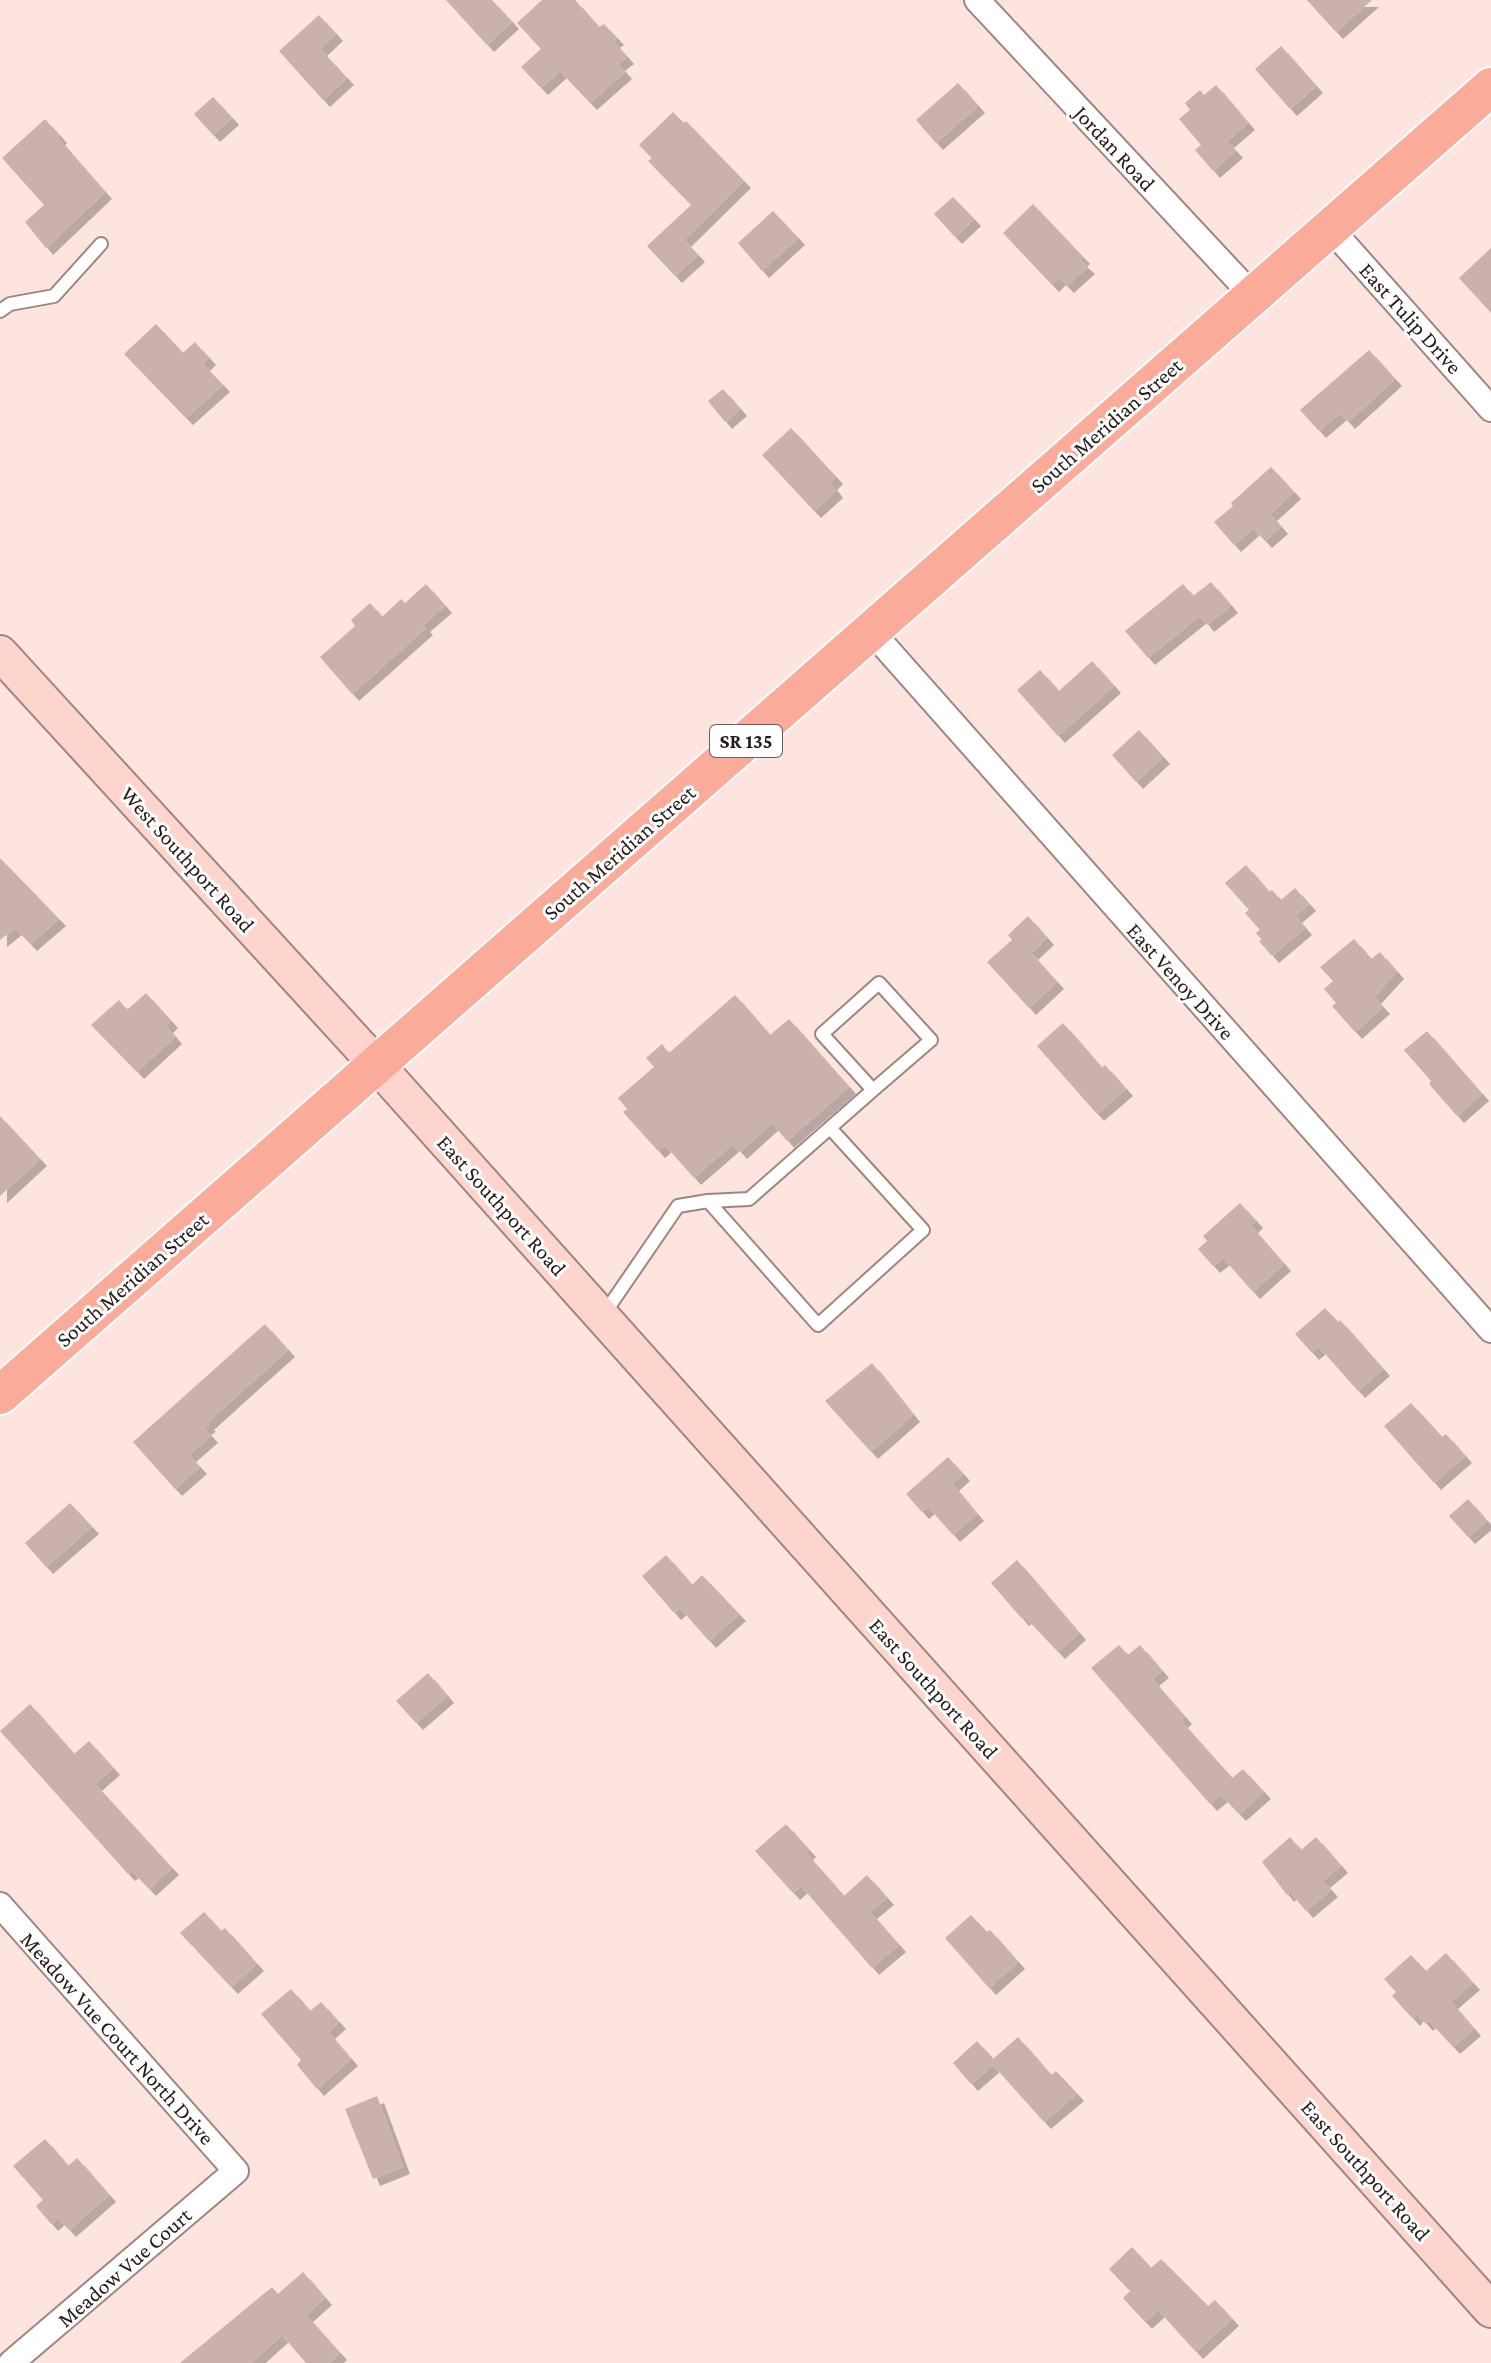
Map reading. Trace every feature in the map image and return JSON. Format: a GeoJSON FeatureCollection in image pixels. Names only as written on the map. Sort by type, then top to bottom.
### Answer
{"type":"FeatureCollection","features":[{"type":"Feature","properties":{"kind":"main road","name":"South Meridian Street"},"geometry":{"type":"LineString","coordinates":[[0,1395],[1491,87]]}},
{"type":"Feature","properties":{"kind":"main road","name":"West Southport Road"},"geometry":{"type":"LineString","coordinates":[[0,653],[377,1065]]}},
{"type":"Feature","properties":{"kind":"main road","name":"East Southport Road"},"geometry":{"type":"LineString","coordinates":[[377,1065],[1491,2310]]}},
{"type":"Feature","properties":{"kind":"street","name":"Jordan Road"},"geometry":{"type":"LineString","coordinates":[[977,0],[1253,296]]}},
{"type":"Feature","properties":{"kind":"street","name":"East Tulip Drive"},"geometry":{"type":"LineString","coordinates":[[1330,228],[1491,409]]}},
{"type":"Feature","properties":{"kind":"street","name":"East Venoy Drive"},"geometry":{"type":"LineString","coordinates":[[871,631],[1491,1330]]}},
{"type":"Feature","properties":{"kind":"street","name":"Meadow Vue Court North Drive"},"geometry":{"type":"LineString","coordinates":[[0,1905],[236,2171]]}},
{"type":"Feature","properties":{"kind":"street","name":"Meadow Vue Court"},"geometry":{"type":"LineString","coordinates":[[11,2363],[236,2171]]}},
{"type":"Feature","properties":{"kind":"lane"},"geometry":{"type":"LineString","coordinates":[[0,311],[10,304],[54,296],[101,244]]}},
{"type":"Feature","properties":{"kind":"lane"},"geometry":{"type":"LineString","coordinates":[[602,1317],[678,1206],[749,1199],[931,1040],[879,983],[822,1034],[873,1090]]}},
{"type":"Feature","properties":{"kind":"lane"},"geometry":{"type":"LineString","coordinates":[[708,1201],[818,1325],[923,1230],[831,1129]]}},
{"type":"Feature","properties":{"kind":"building"},"geometry":{"type":"Polygon","coordinates":[[[446,0],[492,0],[512,22],[487,45],[446,0]]]}},
{"type":"Feature","properties":{"kind":"building"},"geometry":{"type":"Polygon","coordinates":[[[542,0],[575,0],[599,27],[604,24],[617,38],[613,41],[627,57],[618,64],[625,72],[590,103],[560,71],[541,88],[521,67],[541,49],[517,23],[542,0]]]}},
{"type":"Feature","properties":{"kind":"building"},"geometry":{"type":"Polygon","coordinates":[[[1307,0],[1372,0],[1336,32],[1307,0]]]}},
{"type":"Feature","properties":{"kind":"building"},"geometry":{"type":"Polygon","coordinates":[[[319,15],[336,34],[320,49],[347,78],[323,100],[279,51],[319,15]]]}},
{"type":"Feature","properties":{"kind":"building"},"geometry":{"type":"Polygon","coordinates":[[[1281,46],[1316,86],[1290,109],[1255,69],[1281,46]]]}},
{"type":"Feature","properties":{"kind":"building"},"geometry":{"type":"Polygon","coordinates":[[[958,83],[978,106],[936,143],[916,120],[958,83]]]}},
{"type":"Feature","properties":{"kind":"building"},"geometry":{"type":"Polygon","coordinates":[[[1216,85],[1248,123],[1227,141],[1236,151],[1213,171],[1195,150],[1201,145],[1179,119],[1190,110],[1185,103],[1200,90],[1204,95],[1216,85]]]}},
{"type":"Feature","properties":{"kind":"building"},"geometry":{"type":"Polygon","coordinates":[[[213,97],[232,118],[213,135],[194,114],[213,97]]]}},
{"type":"Feature","properties":{"kind":"building"},"geometry":{"type":"Polygon","coordinates":[[[673,112],[684,123],[686,121],[744,181],[684,240],[698,255],[675,276],[647,246],[691,205],[648,161],[652,158],[639,145],[673,112]]]}},
{"type":"Feature","properties":{"kind":"building"},"geometry":{"type":"Polygon","coordinates":[[[45,119],[105,192],[46,248],[25,222],[44,205],[2,158],[45,119]]]}},
{"type":"Feature","properties":{"kind":"building"},"geometry":{"type":"Polygon","coordinates":[[[953,197],[974,219],[955,237],[934,214],[953,197]]]}},
{"type":"Feature","properties":{"kind":"building"},"geometry":{"type":"Polygon","coordinates":[[[1033,204],[1083,257],[1080,260],[1088,267],[1067,286],[1059,278],[1052,285],[1003,233],[1033,204]]]}},
{"type":"Feature","properties":{"kind":"building"},"geometry":{"type":"Polygon","coordinates":[[[773,211],[798,238],[762,271],[738,243],[773,211]]]}},
{"type":"Feature","properties":{"kind":"building"},"geometry":{"type":"Polygon","coordinates":[[[1491,248],[1491,313],[1459,278],[1491,248]]]}},
{"type":"Feature","properties":{"kind":"building"},"geometry":{"type":"Polygon","coordinates":[[[156,324],[183,353],[195,342],[209,358],[203,364],[223,385],[186,418],[124,354],[156,324]]]}},
{"type":"Feature","properties":{"kind":"building"},"geometry":{"type":"Polygon","coordinates":[[[1369,350],[1395,379],[1348,422],[1340,413],[1319,431],[1300,410],[1369,350]]]}},
{"type":"Feature","properties":{"kind":"building"},"geometry":{"type":"Polygon","coordinates":[[[723,389],[740,409],[725,422],[708,401],[723,389]]]}},
{"type":"Feature","properties":{"kind":"building"},"geometry":{"type":"Polygon","coordinates":[[[791,428],[836,477],[830,483],[836,491],[814,511],[762,455],[791,428]]]}},
{"type":"Feature","properties":{"kind":"building"},"geometry":{"type":"Polygon","coordinates":[[[1271,467],[1294,492],[1270,514],[1281,527],[1265,541],[1253,528],[1234,545],[1214,522],[1271,467]]]}},
{"type":"Feature","properties":{"kind":"building"},"geometry":{"type":"Polygon","coordinates":[[[1211,582],[1231,606],[1207,625],[1200,616],[1148,658],[1125,631],[1183,584],[1193,596],[1211,582]]]}},
{"type":"Feature","properties":{"kind":"building"},"geometry":{"type":"Polygon","coordinates":[[[426,584],[445,606],[423,625],[426,628],[352,694],[320,657],[355,626],[351,620],[370,603],[382,617],[401,599],[405,603],[426,584]]]}},
{"type":"Feature","properties":{"kind":"building"},"geometry":{"type":"Polygon","coordinates":[[[1092,661],[1114,686],[1058,736],[1017,690],[1040,670],[1059,691],[1092,661]]]}},
{"type":"Feature","properties":{"kind":"building"},"geometry":{"type":"Polygon","coordinates":[[[1139,730],[1163,757],[1136,782],[1112,755],[1139,730]]]}},
{"type":"Feature","properties":{"kind":"building"},"geometry":{"type":"Polygon","coordinates":[[[0,858],[59,919],[30,944],[15,928],[0,940],[0,858]]]}},
{"type":"Feature","properties":{"kind":"building"},"geometry":{"type":"Polygon","coordinates":[[[1246,865],[1269,892],[1272,890],[1281,900],[1295,888],[1309,904],[1295,916],[1305,928],[1272,956],[1259,941],[1262,940],[1256,933],[1260,930],[1245,913],[1249,910],[1225,883],[1246,865]]]}},
{"type":"Feature","properties":{"kind":"building"},"geometry":{"type":"Polygon","coordinates":[[[1028,916],[1047,938],[1031,953],[1057,982],[1029,1008],[987,962],[1012,940],[1008,935],[1028,916]]]}},
{"type":"Feature","properties":{"kind":"building"},"geometry":{"type":"Polygon","coordinates":[[[1354,939],[1371,959],[1380,952],[1397,972],[1374,997],[1383,1007],[1355,1032],[1332,1006],[1336,1003],[1324,989],[1333,981],[1320,967],[1354,939]]]}},
{"type":"Feature","properties":{"kind":"building"},"geometry":{"type":"Polygon","coordinates":[[[146,993],[171,1021],[166,1026],[175,1037],[137,1072],[91,1025],[119,1000],[127,1010],[146,993]]]}},
{"type":"Feature","properties":{"kind":"building"},"geometry":{"type":"Polygon","coordinates":[[[735,995],[770,1035],[789,1019],[849,1087],[787,1141],[772,1123],[740,1152],[733,1144],[694,1178],[665,1145],[658,1151],[623,1112],[627,1109],[618,1098],[654,1067],[646,1058],[662,1044],[669,1053],[735,995]]]}},
{"type":"Feature","properties":{"kind":"building"},"geometry":{"type":"Polygon","coordinates":[[[1063,1023],[1102,1068],[1105,1065],[1126,1089],[1097,1114],[1037,1046],[1063,1023]]]}},
{"type":"Feature","properties":{"kind":"building"},"geometry":{"type":"Polygon","coordinates":[[[1427,1031],[1482,1094],[1457,1116],[1404,1050],[1427,1031]]]}},
{"type":"Feature","properties":{"kind":"building"},"geometry":{"type":"Polygon","coordinates":[[[0,1116],[40,1159],[0,1196],[0,1116]]]}},
{"type":"Feature","properties":{"kind":"building"},"geometry":{"type":"Polygon","coordinates":[[[1240,1203],[1256,1221],[1251,1226],[1284,1264],[1253,1292],[1223,1258],[1213,1266],[1198,1249],[1207,1241],[1203,1236],[1240,1203]]]}},
{"type":"Feature","properties":{"kind":"building"},"geometry":{"type":"Polygon","coordinates":[[[1325,1308],[1338,1322],[1340,1320],[1383,1369],[1358,1391],[1319,1347],[1312,1353],[1295,1334],[1325,1308]]]}},
{"type":"Feature","properties":{"kind":"building"},"geometry":{"type":"Polygon","coordinates":[[[265,1324],[288,1350],[207,1423],[209,1425],[204,1428],[211,1436],[189,1455],[200,1467],[175,1489],[133,1442],[265,1324]]]}},
{"type":"Feature","properties":{"kind":"building"},"geometry":{"type":"Polygon","coordinates":[[[872,1363],[913,1415],[871,1452],[825,1401],[872,1363]]]}},
{"type":"Feature","properties":{"kind":"building"},"geometry":{"type":"Polygon","coordinates":[[[1411,1403],[1442,1437],[1446,1434],[1465,1456],[1434,1483],[1384,1426],[1411,1403]]]}},
{"type":"Feature","properties":{"kind":"building"},"geometry":{"type":"Polygon","coordinates":[[[948,1457],[963,1474],[952,1484],[977,1514],[953,1535],[928,1507],[922,1512],[906,1494],[948,1457]]]}},
{"type":"Feature","properties":{"kind":"building"},"geometry":{"type":"Polygon","coordinates":[[[1468,1499],[1487,1521],[1468,1537],[1449,1516],[1468,1499]]]}},
{"type":"Feature","properties":{"kind":"building"},"geometry":{"type":"Polygon","coordinates":[[[70,1503],[92,1527],[46,1567],[25,1543],[70,1503]]]}},
{"type":"Feature","properties":{"kind":"building"},"geometry":{"type":"Polygon","coordinates":[[[666,1555],[692,1585],[702,1575],[739,1614],[709,1641],[680,1608],[674,1613],[642,1576],[666,1555]]]}},
{"type":"Feature","properties":{"kind":"building"},"geometry":{"type":"Polygon","coordinates":[[[1017,1560],[1079,1633],[1058,1652],[1025,1617],[1022,1619],[991,1583],[1017,1560]]]}},
{"type":"Feature","properties":{"kind":"building"},"geometry":{"type":"Polygon","coordinates":[[[1119,1645],[1128,1655],[1140,1645],[1162,1671],[1152,1679],[1185,1717],[1181,1721],[1232,1778],[1243,1769],[1264,1792],[1239,1814],[1221,1795],[1210,1804],[1091,1668],[1119,1645]]]}},
{"type":"Feature","properties":{"kind":"building"},"geometry":{"type":"Polygon","coordinates":[[[428,1673],[447,1696],[416,1723],[396,1701],[428,1673]]]}},
{"type":"Feature","properties":{"kind":"building"},"geometry":{"type":"Polygon","coordinates":[[[30,1704],[74,1754],[89,1741],[113,1768],[95,1784],[172,1868],[149,1889],[132,1871],[128,1874],[0,1731],[30,1704]]]}},
{"type":"Feature","properties":{"kind":"building"},"geometry":{"type":"Polygon","coordinates":[[[786,1824],[809,1850],[806,1853],[844,1896],[867,1875],[887,1898],[870,1912],[899,1945],[872,1968],[801,1886],[793,1893],[755,1851],[786,1824]]]}},
{"type":"Feature","properties":{"kind":"building"},"geometry":{"type":"Polygon","coordinates":[[[1290,1837],[1301,1850],[1316,1837],[1341,1866],[1323,1881],[1331,1890],[1306,1911],[1290,1892],[1287,1895],[1262,1862],[1290,1837]]]}},
{"type":"Feature","properties":{"kind":"building"},"geometry":{"type":"Polygon","coordinates":[[[204,1912],[221,1931],[225,1928],[257,1964],[231,1987],[180,1933],[204,1912]]]}},
{"type":"Feature","properties":{"kind":"building"},"geometry":{"type":"Polygon","coordinates":[[[971,1915],[987,1932],[990,1930],[1018,1962],[989,1988],[945,1938],[971,1915]]]}},
{"type":"Feature","properties":{"kind":"building"},"geometry":{"type":"Polygon","coordinates":[[[1446,1953],[1473,1983],[1451,2002],[1474,2029],[1453,2047],[1429,2021],[1426,2024],[1417,2014],[1413,2019],[1392,1996],[1396,1992],[1384,1979],[1411,1955],[1426,1971],[1446,1953]]]}},
{"type":"Feature","properties":{"kind":"building"},"geometry":{"type":"Polygon","coordinates":[[[291,1989],[310,2011],[321,2002],[339,2022],[328,2032],[351,2059],[317,2089],[297,2065],[301,2060],[261,2014],[291,1989]]]}},
{"type":"Feature","properties":{"kind":"building"},"geometry":{"type":"Polygon","coordinates":[[[1018,2037],[1051,2075],[1056,2071],[1077,2094],[1044,2122],[993,2065],[971,2084],[953,2063],[977,2041],[993,2059],[1018,2037]]]}},
{"type":"Feature","properties":{"kind":"building"},"geometry":{"type":"Polygon","coordinates":[[[377,2096],[403,2167],[373,2179],[345,2109],[377,2096]]]}},
{"type":"Feature","properties":{"kind":"building"},"geometry":{"type":"Polygon","coordinates":[[[45,2139],[68,2166],[77,2158],[109,2195],[69,2230],[58,2218],[51,2224],[36,2206],[43,2200],[13,2166],[45,2139]]]}},
{"type":"Feature","properties":{"kind":"building"},"geometry":{"type":"Polygon","coordinates":[[[1132,2247],[1151,2268],[1161,2259],[1208,2306],[1215,2300],[1232,2319],[1196,2352],[1158,2310],[1145,2322],[1123,2298],[1130,2291],[1109,2269],[1132,2247]]]}},
{"type":"Feature","properties":{"kind":"building"},"geometry":{"type":"Polygon","coordinates":[[[303,2272],[325,2298],[306,2315],[340,2353],[329,2363],[306,2363],[282,2335],[251,2363],[180,2363],[272,2287],[278,2294],[303,2272]]]}}]}
